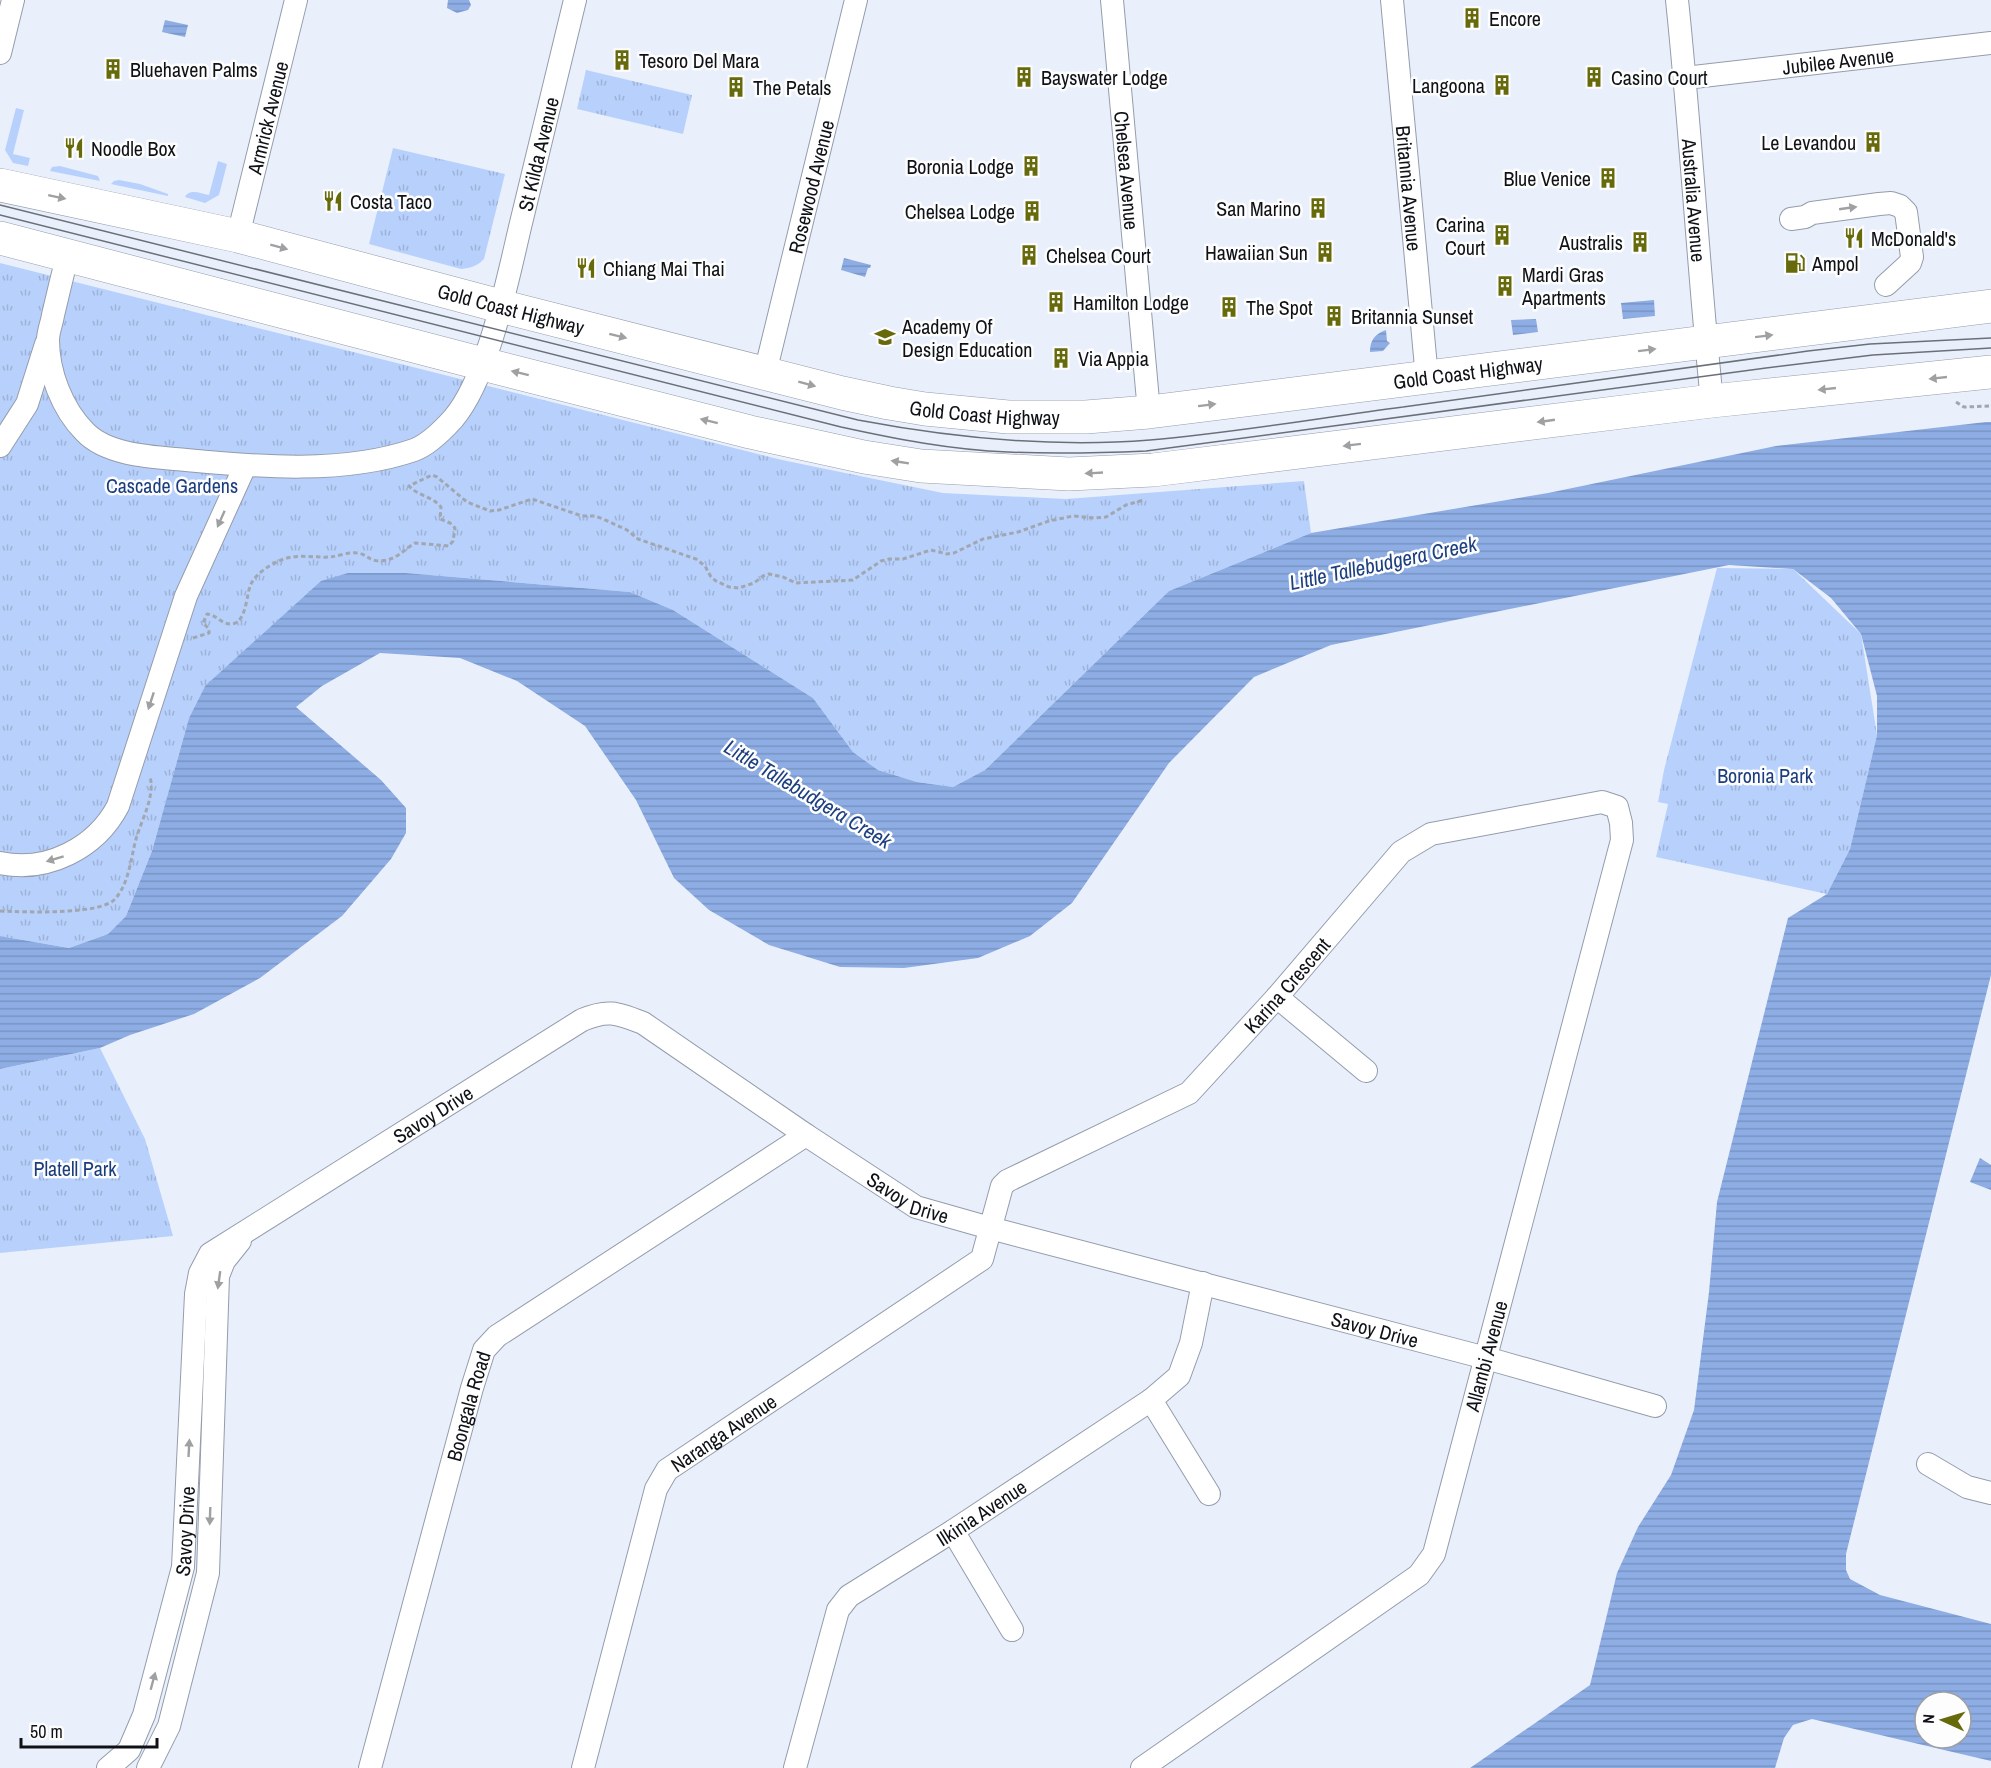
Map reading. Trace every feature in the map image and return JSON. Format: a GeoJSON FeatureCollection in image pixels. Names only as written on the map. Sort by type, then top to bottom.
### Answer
{"type":"FeatureCollection","features":[{"type":"Feature","properties":{"kind":"highway","name":"Gold Coast Highway"},"geometry":{"type":"LineString","coordinates":[[0,184],[238,237],[842,393],[889,403],[969,414],[1086,417],[1149,412],[1991,306]]}},
{"type":"Feature","properties":{"kind":"highway"},"geometry":{"type":"LineString","coordinates":[[0,238],[750,432],[864,457],[921,466],[1069,474],[1153,470],[1712,401],[1991,372]]}},
{"type":"Feature","properties":{"kind":"street"},"geometry":{"type":"LineString","coordinates":[[0,53],[13,0]]}},
{"type":"Feature","properties":{"kind":"street","name":"Armrick Avenue"},"geometry":{"type":"LineString","coordinates":[[238,237],[296,0]]}},
{"type":"Feature","properties":{"kind":"street","name":"St Kilda Avenue"},"geometry":{"type":"LineString","coordinates":[[48,338],[51,367],[56,385],[68,409],[86,434],[107,446],[124,452],[148,457],[245,466],[339,464],[386,457],[417,449],[442,430],[455,416],[465,402],[483,364],[500,306],[575,0]]}},
{"type":"Feature","properties":{"kind":"street","name":"Rosewood Avenue"},"geometry":{"type":"LineString","coordinates":[[765,373],[856,0]]}},
{"type":"Feature","properties":{"kind":"street","name":"Chelsea Avenue"},"geometry":{"type":"LineString","coordinates":[[1112,0],[1149,412]]}},
{"type":"Feature","properties":{"kind":"street","name":"Britannia Avenue"},"geometry":{"type":"LineString","coordinates":[[1392,0],[1427,378]]}},
{"type":"Feature","properties":{"kind":"street","name":"Australia Avenue"},"geometry":{"type":"LineString","coordinates":[[1677,0],[1712,401]]}},
{"type":"Feature","properties":{"kind":"street","name":"Jubilee Avenue"},"geometry":{"type":"LineString","coordinates":[[1685,78],[1991,43]]}},
{"type":"Feature","properties":{"kind":"street"},"geometry":{"type":"LineString","coordinates":[[1791,219],[1805,217],[1812,213],[1879,204],[1891,203],[1900,206],[1905,212],[1912,256],[1910,262],[1886,285]]}},
{"type":"Feature","properties":{"kind":"street"},"geometry":{"type":"LineString","coordinates":[[0,446],[27,404],[48,338],[68,255]]}},
{"type":"Feature","properties":{"kind":"street"},"geometry":{"type":"LineString","coordinates":[[27,404],[47,402],[68,409]]}},
{"type":"Feature","properties":{"kind":"street"},"geometry":{"type":"LineString","coordinates":[[0,863],[17,865],[45,862],[69,854],[90,841],[106,826],[115,811],[186,596],[245,466]]}},
{"type":"Feature","properties":{"kind":"street","name":"Karina Crescent"},"geometry":{"type":"LineString","coordinates":[[990,1228],[1002,1186],[1007,1181],[1189,1093],[1277,997],[1401,852],[1431,834],[1602,802],[1617,807]]}},
{"type":"Feature","properties":{"kind":"street","name":"Allambi Avenue"},"geometry":{"type":"LineString","coordinates":[[1142,1768],[1419,1575],[1434,1554],[1623,840],[1617,807]]}},
{"type":"Feature","properties":{"kind":"street"},"geometry":{"type":"LineString","coordinates":[[1277,997],[1366,1071]]}},
{"type":"Feature","properties":{"kind":"street","name":"Savoy Drive"},"geometry":{"type":"LineString","coordinates":[[108,1768],[129,1750],[144,1715],[183,1567],[196,1294],[200,1273],[210,1254],[582,1020],[598,1013],[617,1012],[643,1023],[916,1207],[1486,1358],[1655,1406]]}},
{"type":"Feature","properties":{"kind":"street","name":"Boongala Road"},"geometry":{"type":"LineString","coordinates":[[370,1768],[484,1350],[506,1329],[806,1135]]}},
{"type":"Feature","properties":{"kind":"street","name":"Naranga Avenue"},"geometry":{"type":"LineString","coordinates":[[583,1768],[656,1489],[667,1470],[982,1259],[990,1228]]}},
{"type":"Feature","properties":{"kind":"street","name":"Savoy Drive"},"geometry":{"type":"LineString","coordinates":[[148,1768],[169,1726],[208,1573],[218,1276],[224,1261],[249,1231]]}},
{"type":"Feature","properties":{"kind":"street","name":"Ilkinia Avenue"},"geometry":{"type":"LineString","coordinates":[[795,1768],[838,1610],[849,1596],[954,1531],[1151,1400],[1179,1376],[1191,1343],[1203,1283]]}},
{"type":"Feature","properties":{"kind":"street"},"geometry":{"type":"LineString","coordinates":[[1151,1400],[1209,1494]]}},
{"type":"Feature","properties":{"kind":"street"},"geometry":{"type":"LineString","coordinates":[[1928,1464],[1967,1487],[1991,1493]]}},
{"type":"Feature","properties":{"kind":"street"},"geometry":{"type":"LineString","coordinates":[[954,1531],[1012,1630]]}},
{"type":"Feature","properties":{"kind":"path"},"geometry":{"type":"LineString","coordinates":[[1954,401],[1964,407],[1991,406]]}},
{"type":"Feature","properties":{"kind":"path"},"geometry":{"type":"LineString","coordinates":[[171,640],[187,640],[209,633],[209,629],[203,623],[207,614],[213,614],[224,622],[232,624],[238,622],[243,614],[252,582],[266,568],[280,560],[354,552],[361,553],[371,560],[383,560],[396,557],[414,543],[449,546],[453,541],[454,528],[450,523],[440,519],[441,507],[433,498],[418,494],[409,486],[432,475],[467,502],[490,510],[499,510],[532,499],[582,516],[603,519],[627,530],[638,539],[696,559],[705,566],[716,581],[729,587],[739,588],[754,583],[769,574],[796,583],[853,579],[881,561],[903,559],[931,550],[954,553],[983,539],[1018,532],[1049,521],[1073,516],[1106,517],[1126,505],[1144,500]]}},
{"type":"Feature","properties":{"kind":"path"},"geometry":{"type":"LineString","coordinates":[[0,911],[41,913],[106,905],[116,899],[126,880],[150,793],[151,782],[145,759],[134,755]]}},
{"type":"Feature","properties":{"kind":"green space"},"geometry":{"type":"Polygon","coordinates":[[[586,70],[692,95],[683,134],[577,109],[586,70]]]}},
{"type":"Feature","properties":{"kind":"green space"},"geometry":{"type":"Polygon","coordinates":[[[16,108],[24,110],[13,154],[30,158],[28,166],[13,163],[5,150],[16,108]]]}},
{"type":"Feature","properties":{"kind":"green space"},"geometry":{"type":"Polygon","coordinates":[[[393,148],[505,174],[484,259],[479,263],[461,269],[369,244],[393,148]]]}},
{"type":"Feature","properties":{"kind":"green space"},"geometry":{"type":"Polygon","coordinates":[[[218,161],[227,164],[219,195],[205,203],[185,197],[193,192],[209,195],[218,161]]]}},
{"type":"Feature","properties":{"kind":"green space"},"geometry":{"type":"Polygon","coordinates":[[[60,166],[98,176],[100,181],[50,171],[52,167],[60,166]]]}},
{"type":"Feature","properties":{"kind":"green space"},"geometry":{"type":"Polygon","coordinates":[[[119,180],[140,184],[168,194],[168,196],[111,184],[119,180]]]}},
{"type":"Feature","properties":{"kind":"green space","name":"Cascade Gardens"},"geometry":{"type":"Polygon","coordinates":[[[0,263],[782,460],[943,493],[1066,499],[1304,481],[1311,533],[1169,591],[985,770],[953,787],[917,782],[878,770],[853,752],[813,698],[673,610],[630,592],[406,573],[205,686],[189,718],[152,851],[126,916],[108,934],[69,948],[0,936],[0,263]]]}},
{"type":"Feature","properties":{"kind":"green space","name":"Boronia Park"},"geometry":{"type":"Polygon","coordinates":[[[1717,568],[1793,569],[1861,634],[1877,735],[1850,849],[1827,894],[1656,857],[1668,804],[1658,802],[1664,770],[1717,568]]]}},
{"type":"Feature","properties":{"kind":"green space","name":"Platell Park"},"geometry":{"type":"Polygon","coordinates":[[[100,1048],[145,1139],[173,1236],[0,1253],[0,1069],[100,1048]]]}},
{"type":"Feature","properties":{"kind":"water"},"geometry":{"type":"Polygon","coordinates":[[[448,0],[469,0],[471,5],[468,10],[457,13],[447,8],[448,0]]]}},
{"type":"Feature","properties":{"kind":"water"},"geometry":{"type":"Polygon","coordinates":[[[165,20],[188,25],[185,37],[162,32],[165,20]]]}},
{"type":"Feature","properties":{"kind":"water"},"geometry":{"type":"Polygon","coordinates":[[[844,258],[871,265],[865,277],[841,270],[844,258]]]}},
{"type":"Feature","properties":{"kind":"water"},"geometry":{"type":"Polygon","coordinates":[[[1654,300],[1655,316],[1623,319],[1621,303],[1654,300]]]}},
{"type":"Feature","properties":{"kind":"water"},"geometry":{"type":"Polygon","coordinates":[[[1536,319],[1538,332],[1513,335],[1511,320],[1536,319]]]}},
{"type":"Feature","properties":{"kind":"water"},"geometry":{"type":"Polygon","coordinates":[[[1386,330],[1387,341],[1390,343],[1383,351],[1370,352],[1374,338],[1386,330]]]}},
{"type":"Feature","properties":{"kind":"water","name":"Little Tallebudgera Creek"},"geometry":{"type":"Polygon","coordinates":[[[1991,422],[1991,975],[1846,1554],[1846,1570],[1850,1579],[1880,1595],[1991,1624],[1991,1761],[1944,1750],[1973,1750],[1973,1690],[1913,1690],[1913,1743],[1812,1719],[1793,1725],[1784,1738],[1775,1768],[1470,1768],[1590,1685],[1617,1573],[1638,1527],[1671,1475],[1694,1410],[1709,1292],[1717,1202],[1788,918],[1827,894],[1850,849],[1877,735],[1877,696],[1861,634],[1831,598],[1793,569],[1729,565],[1331,645],[1254,677],[1169,763],[1072,903],[1030,936],[978,958],[904,968],[840,967],[769,945],[709,910],[674,878],[636,800],[585,726],[517,681],[460,658],[380,653],[322,686],[296,707],[381,780],[406,808],[406,833],[391,859],[342,916],[260,978],[194,1014],[130,1035],[100,1048],[0,1069],[0,936],[69,948],[108,934],[126,916],[152,851],[189,718],[205,686],[321,581],[348,573],[406,573],[630,592],[673,610],[813,698],[853,752],[878,770],[917,782],[953,787],[985,770],[1169,591],[1311,533],[1548,493],[1776,446],[1991,422]]]}},
{"type":"Feature","properties":{"kind":"water"},"geometry":{"type":"Polygon","coordinates":[[[1980,1158],[1991,1165],[1991,1190],[1970,1182],[1980,1158]]]}},
{"type":"Feature","properties":{"kind":"tram line"},"geometry":{"type":"LineString","coordinates":[[0,205],[858,420],[930,432],[1003,440],[1076,443],[1182,437],[1808,351],[1870,344],[1991,338]]}},
{"type":"Feature","properties":{"kind":"tram line"},"geometry":{"type":"LineString","coordinates":[[0,215],[841,427],[924,443],[987,451],[1025,453],[1146,451],[1766,368],[1873,355],[1991,348]]}},
{"type":"Feature","properties":{"kind":"place","name":"Encore"},"geometry":{"type":"Point","coordinates":[1472,18]}},
{"type":"Feature","properties":{"kind":"place","name":"Tesoro Del Mara"},"geometry":{"type":"Point","coordinates":[622,60]}},
{"type":"Feature","properties":{"kind":"place","name":"Bluehaven Palms"},"geometry":{"type":"Point","coordinates":[113,69]}},
{"type":"Feature","properties":{"kind":"place","name":"Bayswater Lodge"},"geometry":{"type":"Point","coordinates":[1024,77]}},
{"type":"Feature","properties":{"kind":"place","name":"Casino Court"},"geometry":{"type":"Point","coordinates":[1594,77]}},
{"type":"Feature","properties":{"kind":"place","name":"Langoona"},"geometry":{"type":"Point","coordinates":[1502,85]}},
{"type":"Feature","properties":{"kind":"place","name":"The Petals"},"geometry":{"type":"Point","coordinates":[736,87]}},
{"type":"Feature","properties":{"kind":"place","name":"Le Levandou"},"geometry":{"type":"Point","coordinates":[1873,142]}},
{"type":"Feature","properties":{"kind":"place","name":"Noodle Box"},"geometry":{"type":"Point","coordinates":[74,148]}},
{"type":"Feature","properties":{"kind":"place","name":"Boronia Lodge"},"geometry":{"type":"Point","coordinates":[1031,166]}},
{"type":"Feature","properties":{"kind":"place","name":"Blue Venice"},"geometry":{"type":"Point","coordinates":[1608,178]}},
{"type":"Feature","properties":{"kind":"place","name":"Costa Taco"},"geometry":{"type":"Point","coordinates":[333,201]}},
{"type":"Feature","properties":{"kind":"place","name":"San Marino"},"geometry":{"type":"Point","coordinates":[1318,208]}},
{"type":"Feature","properties":{"kind":"place","name":"Chelsea Lodge"},"geometry":{"type":"Point","coordinates":[1032,211]}},
{"type":"Feature","properties":{"kind":"place","name":"Carina Court"},"geometry":{"type":"Point","coordinates":[1502,235]}},
{"type":"Feature","properties":{"kind":"place","name":"McDonald's"},"geometry":{"type":"Point","coordinates":[1854,238]}},
{"type":"Feature","properties":{"kind":"place","name":"Australis"},"geometry":{"type":"Point","coordinates":[1640,242]}},
{"type":"Feature","properties":{"kind":"place","name":"Hawaiian Sun"},"geometry":{"type":"Point","coordinates":[1325,252]}},
{"type":"Feature","properties":{"kind":"place","name":"Chelsea Court"},"geometry":{"type":"Point","coordinates":[1029,255]}},
{"type":"Feature","properties":{"kind":"place","name":"Ampol"},"geometry":{"type":"Point","coordinates":[1795,263]}},
{"type":"Feature","properties":{"kind":"place","name":"Chiang Mai Thai"},"geometry":{"type":"Point","coordinates":[586,268]}},
{"type":"Feature","properties":{"kind":"place","name":"Mardi Gras Apartments"},"geometry":{"type":"Point","coordinates":[1505,286]}},
{"type":"Feature","properties":{"kind":"place","name":"Hamilton Lodge"},"geometry":{"type":"Point","coordinates":[1056,302]}},
{"type":"Feature","properties":{"kind":"place","name":"The Spot"},"geometry":{"type":"Point","coordinates":[1229,307]}},
{"type":"Feature","properties":{"kind":"place","name":"Britannia Sunset"},"geometry":{"type":"Point","coordinates":[1334,316]}},
{"type":"Feature","properties":{"kind":"place","name":"Academy Of Design Education"},"geometry":{"type":"Point","coordinates":[885,337]}},
{"type":"Feature","properties":{"kind":"place","name":"Via Appia"},"geometry":{"type":"Point","coordinates":[1061,358]}}]}
